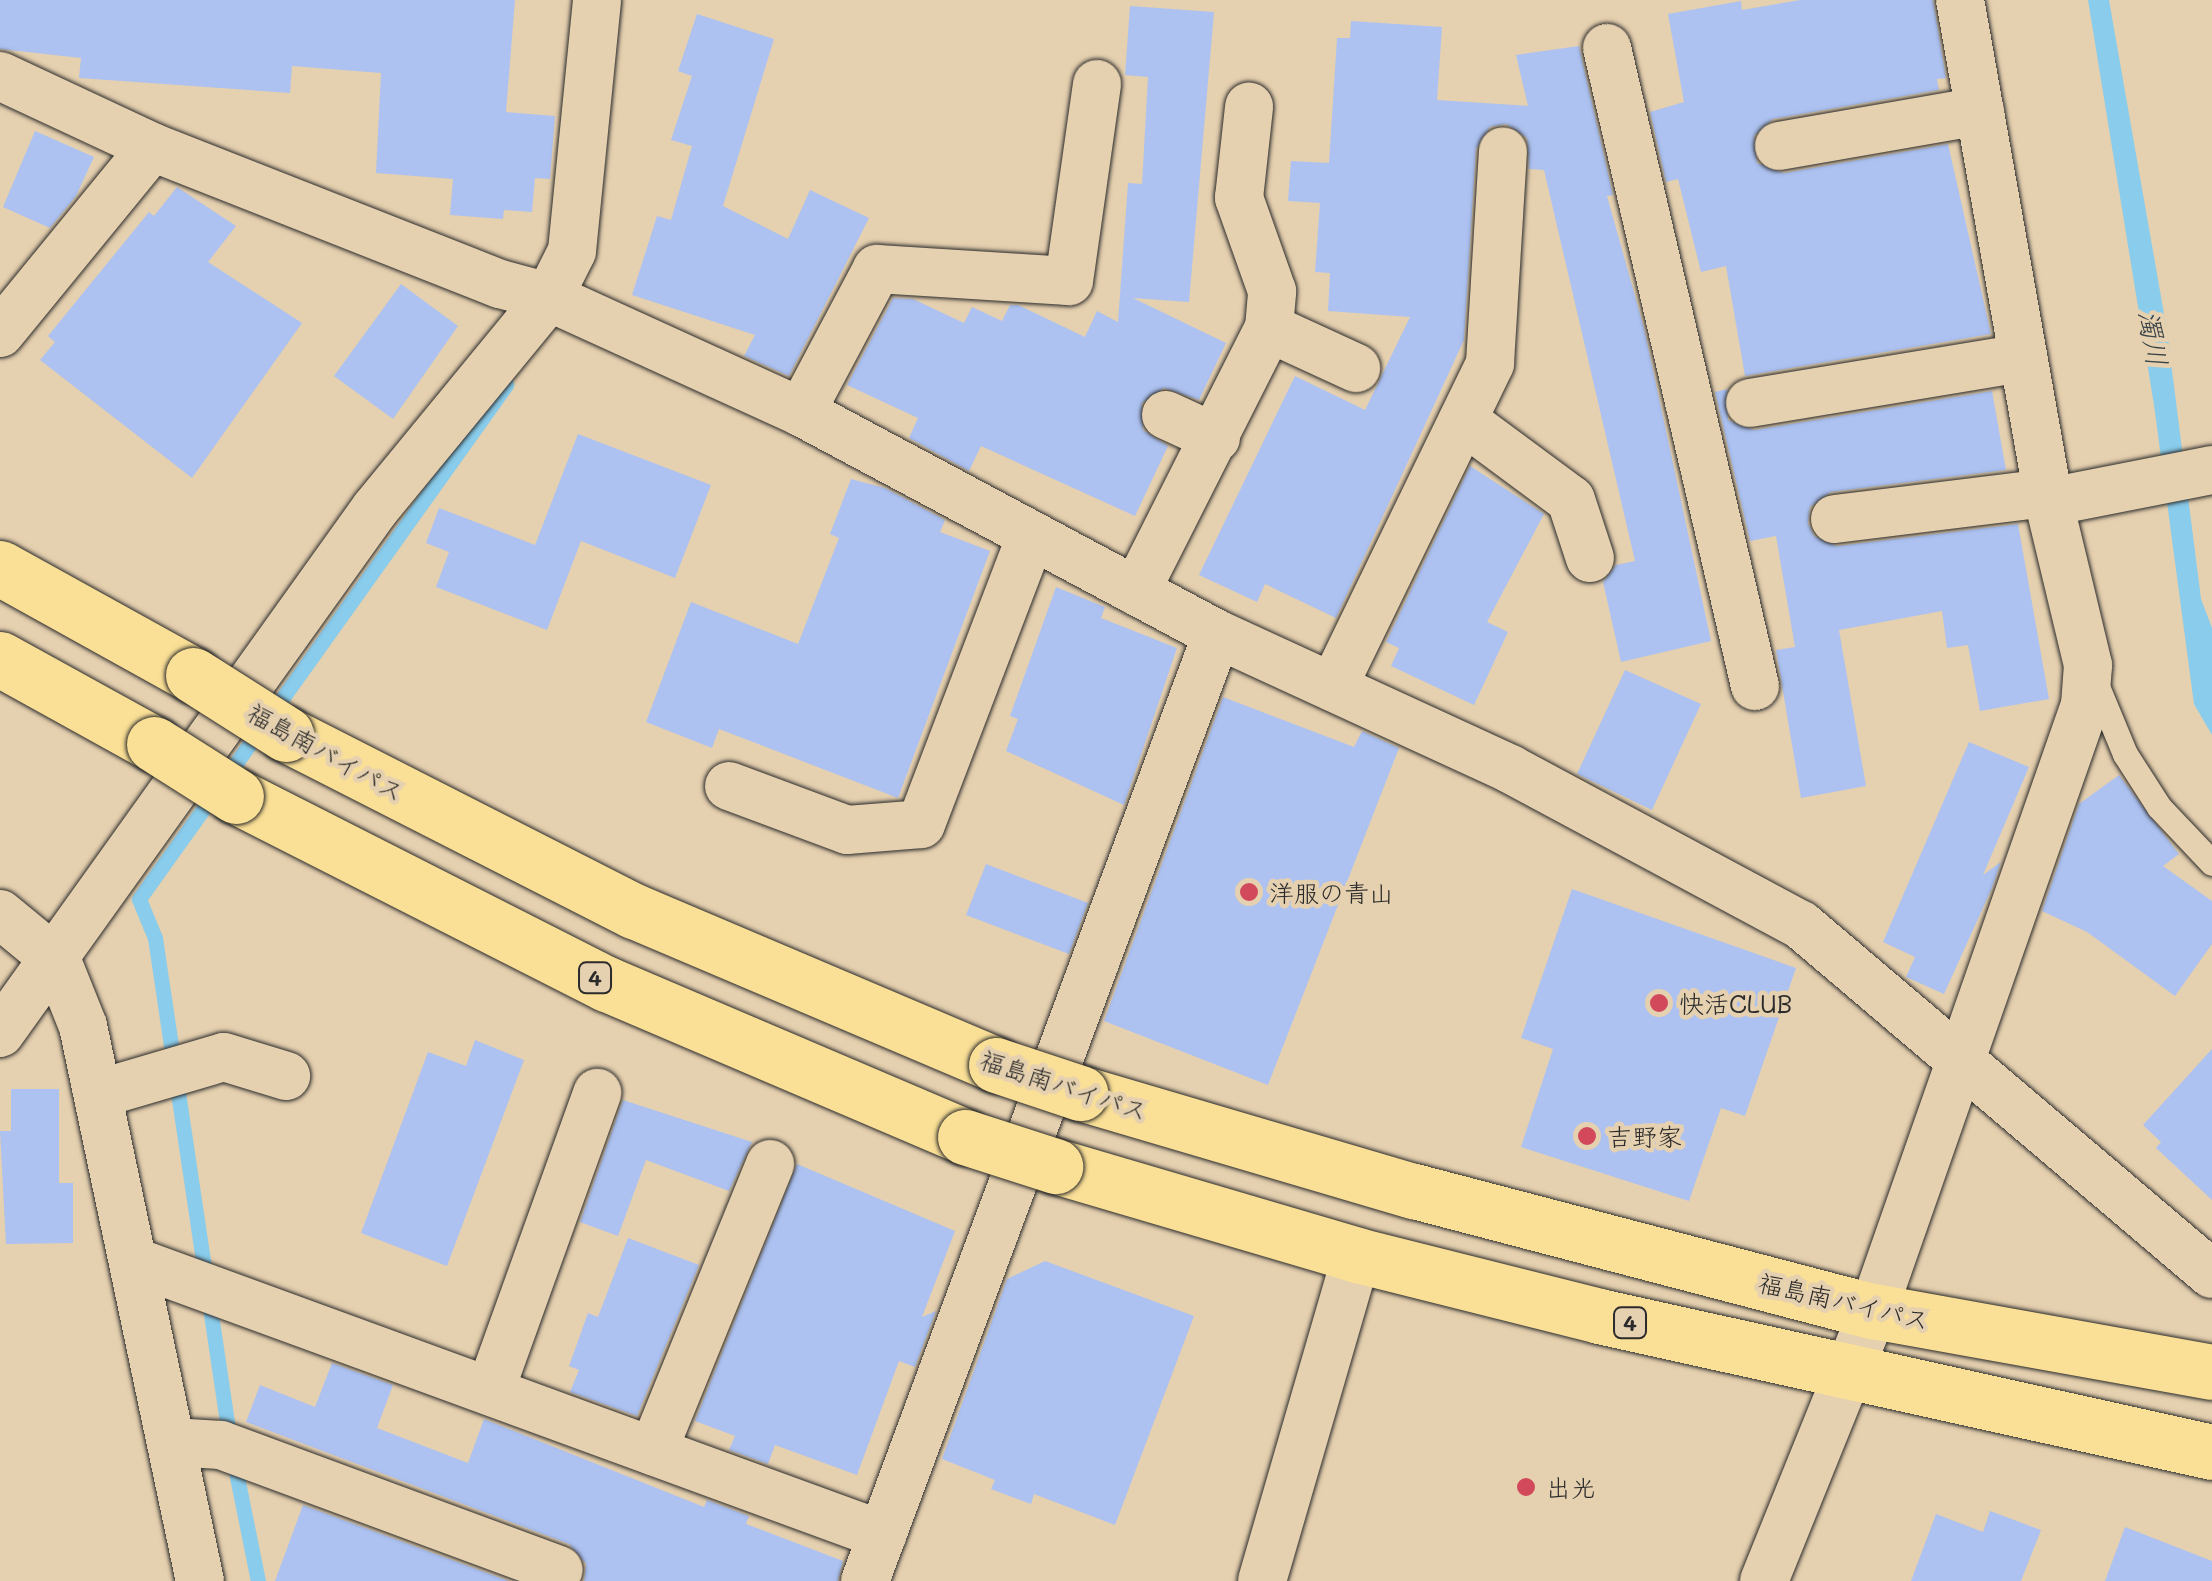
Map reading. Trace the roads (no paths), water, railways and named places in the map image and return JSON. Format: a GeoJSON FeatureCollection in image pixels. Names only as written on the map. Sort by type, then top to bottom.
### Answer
{"type":"FeatureCollection","features":[{"type":"Feature","properties":{"kind":"highway","name":"福島南バイパス"},"geometry":{"type":"LineString","coordinates":[[0,568],[193,674],[286,734],[634,911],[996,1065],[1432,1196],[1873,1311],[2212,1372]]}},
{"type":"Feature","properties":{"kind":"highway","name":"4"},"geometry":{"type":"LineString","coordinates":[[0,659],[154,744],[236,796],[607,984],[965,1137],[1356,1255],[1845,1375],[2212,1452]]}},
{"type":"Feature","properties":{"kind":"street"},"geometry":{"type":"LineString","coordinates":[[0,1033],[57,961],[375,509],[548,296],[572,251],[597,0]]}},
{"type":"Feature","properties":{"kind":"street"},"geometry":{"type":"LineString","coordinates":[[1764,1581],[1873,1311],[2084,705],[2088,665],[2061,495],[2023,358],[1960,0]]}},
{"type":"Feature","properties":{"kind":"street"},"geometry":{"type":"LineString","coordinates":[[1607,48],[1755,686]]}},
{"type":"Feature","properties":{"kind":"street"},"geometry":{"type":"LineString","coordinates":[[0,76],[152,148],[500,284],[548,296],[801,412],[1217,634],[1510,769],[1800,925],[1963,1058],[2212,1274]]}},
{"type":"Feature","properties":{"kind":"street"},"geometry":{"type":"LineString","coordinates":[[801,412],[877,269],[1069,281],[1097,84]]}},
{"type":"Feature","properties":{"kind":"street"},"geometry":{"type":"LineString","coordinates":[[1136,591],[1269,328],[1272,291],[1239,198],[1249,107]]}},
{"type":"Feature","properties":{"kind":"street"},"geometry":{"type":"LineString","coordinates":[[1779,146],[1980,111]]}},
{"type":"Feature","properties":{"kind":"street"},"geometry":{"type":"LineString","coordinates":[[0,332],[152,148]]}},
{"type":"Feature","properties":{"kind":"street"},"geometry":{"type":"LineString","coordinates":[[1333,688],[1490,363],[1503,151]]}},
{"type":"Feature","properties":{"kind":"street"},"geometry":{"type":"LineString","coordinates":[[1269,328],[1356,368]]}},
{"type":"Feature","properties":{"kind":"street"},"geometry":{"type":"LineString","coordinates":[[1750,403],[2023,358]]}},
{"type":"Feature","properties":{"kind":"street"},"geometry":{"type":"LineString","coordinates":[[1166,414],[1216,438]]}},
{"type":"Feature","properties":{"kind":"street"},"geometry":{"type":"LineString","coordinates":[[1463,420],[1572,500],[1590,558]]}},
{"type":"Feature","properties":{"kind":"street"},"geometry":{"type":"LineString","coordinates":[[1836,519],[2061,495],[2212,470]]}},
{"type":"Feature","properties":{"kind":"street"},"geometry":{"type":"LineString","coordinates":[[728,786],[847,830],[921,824],[1031,536]]}},
{"type":"Feature","properties":{"kind":"street"},"geometry":{"type":"LineString","coordinates":[[865,1581],[1217,634]]}},
{"type":"Feature","properties":{"kind":"street"},"geometry":{"type":"LineString","coordinates":[[0,914],[57,961],[84,1026],[200,1581]]}},
{"type":"Feature","properties":{"kind":"street"},"geometry":{"type":"LineString","coordinates":[[98,1094],[224,1057],[286,1076]]}},
{"type":"Feature","properties":{"kind":"street"},"geometry":{"type":"LineString","coordinates":[[490,1391],[598,1092]]}},
{"type":"Feature","properties":{"kind":"street"},"geometry":{"type":"LineString","coordinates":[[654,1451],[770,1164]]}},
{"type":"Feature","properties":{"kind":"street"},"geometry":{"type":"LineString","coordinates":[[1262,1581],[1356,1255]]}},
{"type":"Feature","properties":{"kind":"street"},"geometry":{"type":"LineString","coordinates":[[133,1261],[882,1535]]}},
{"type":"Feature","properties":{"kind":"street"},"geometry":{"type":"LineString","coordinates":[[171,1442],[220,1445],[559,1570]]}},
{"type":"Feature","properties":{"kind":"lane"},"geometry":{"type":"LineString","coordinates":[[2088,665],[2133,767],[2158,807],[2212,863]]}},
{"type":"Feature","properties":{"kind":"water","name":"濁川"},"geometry":{"type":"Polygon","coordinates":[[[2088,0],[2109,0],[2167,331],[2201,599],[2212,628],[2212,735],[2194,704],[2154,405],[2088,0]]]}},
{"type":"Feature","properties":{"kind":"waterway"},"geometry":{"type":"LineString","coordinates":[[258,1581],[230,1442],[155,938],[139,899],[506,385]]}},
{"type":"Feature","properties":{"kind":"place","name":"洋服の青山"},"geometry":{"type":"Point","coordinates":[1249,892]}},
{"type":"Feature","properties":{"kind":"place","name":"快活CLUB"},"geometry":{"type":"Point","coordinates":[1659,1003]}},
{"type":"Feature","properties":{"kind":"place","name":"吉野家"},"geometry":{"type":"Point","coordinates":[1587,1136]}},
{"type":"Feature","properties":{"kind":"place","name":"出光"},"geometry":{"type":"Point","coordinates":[1526,1487]}}]}
